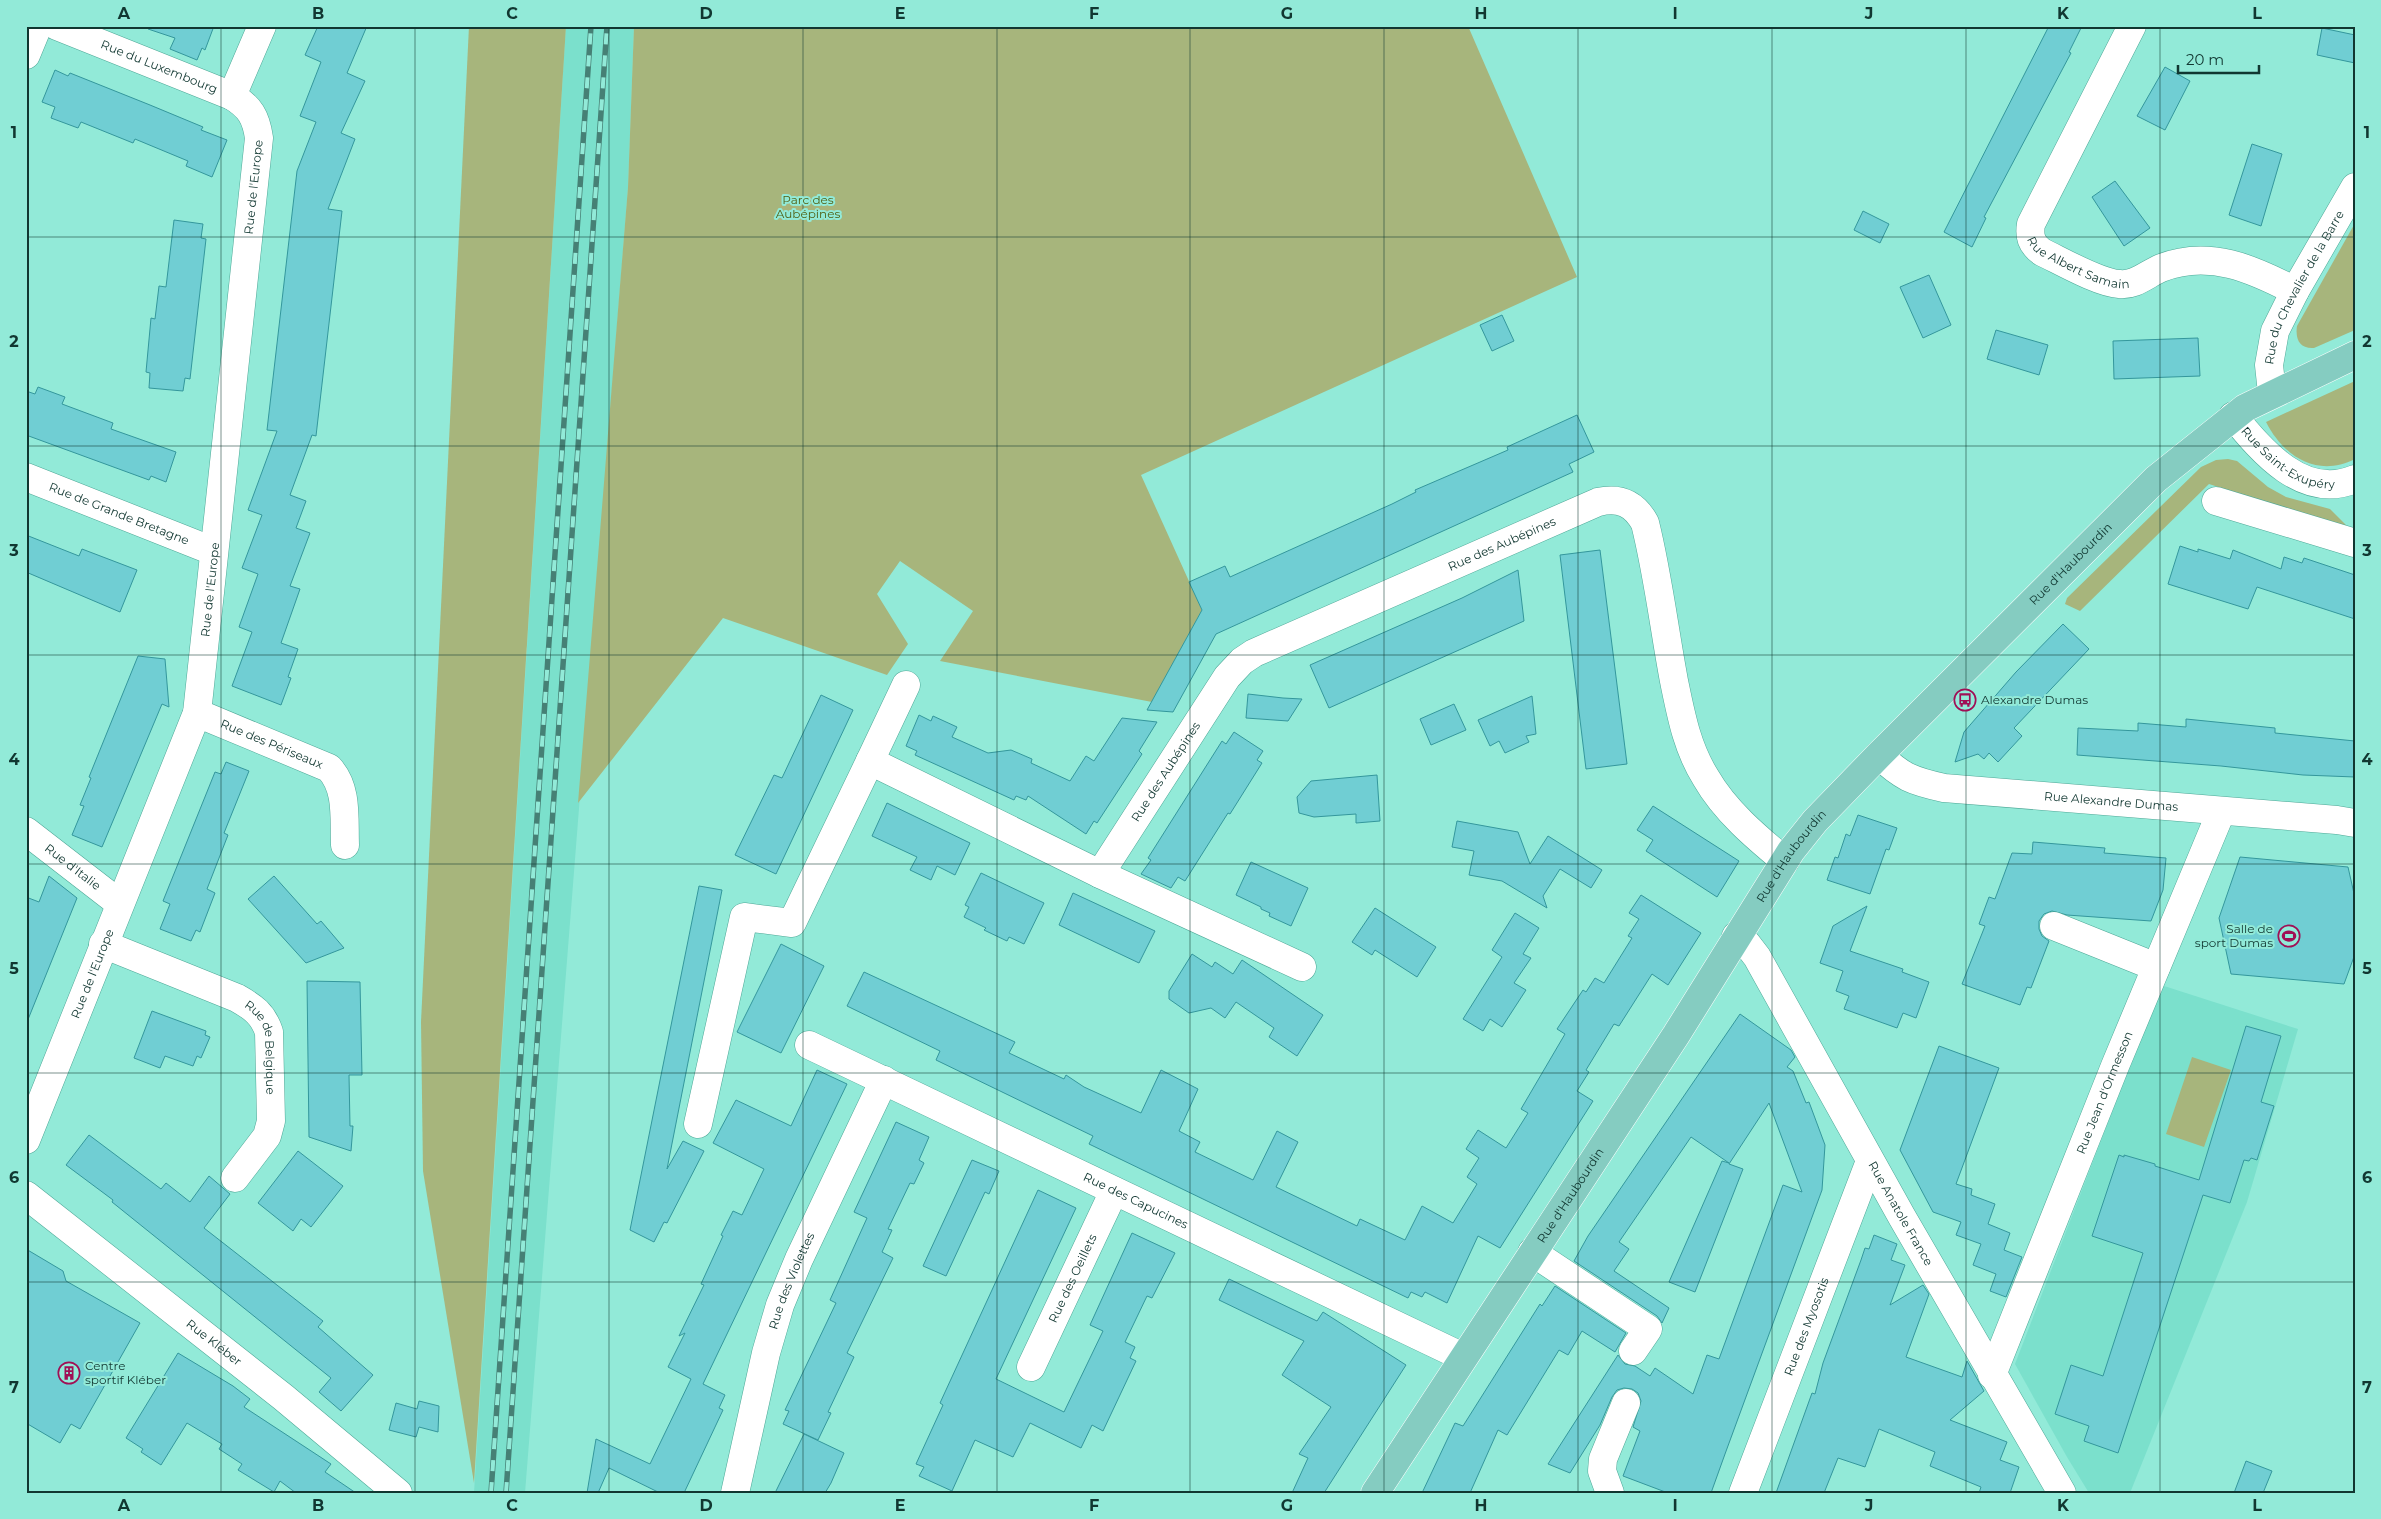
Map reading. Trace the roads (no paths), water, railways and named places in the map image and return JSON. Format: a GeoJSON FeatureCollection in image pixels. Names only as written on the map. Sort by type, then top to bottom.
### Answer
{"type":"FeatureCollection","features":[{"type":"Feature","properties":{"kind":"main road","name":"Rue d'Haubourdin"},"geometry":{"type":"LineString","coordinates":[[1375,1493],[1676,1035],[1736,936],[1785,861],[1815,821],[2156,480],[2233,416],[2272,393],[2355,355]]}},
{"type":"Feature","properties":{"kind":"street"},"geometry":{"type":"LineString","coordinates":[[26,55],[38,26]]}},
{"type":"Feature","properties":{"kind":"street","name":"Rue du Luxembourg"},"geometry":{"type":"LineString","coordinates":[[57,26],[232,96]]}},
{"type":"Feature","properties":{"kind":"street"},"geometry":{"type":"LineString","coordinates":[[232,96],[262,26]]}},
{"type":"Feature","properties":{"kind":"street","name":"Rue Albert Samain"},"geometry":{"type":"LineString","coordinates":[[2132,26],[2031,224],[2031,240],[2035,247],[2042,252],[2118,284],[2132,284],[2160,269],[2200,260],[2227,262],[2242,266],[2296,291]]}},
{"type":"Feature","properties":{"kind":"street","name":"Rue de l'Europe"},"geometry":{"type":"LineString","coordinates":[[26,1140],[196,713],[259,138],[253,113],[244,103],[232,96]]}},
{"type":"Feature","properties":{"kind":"street","name":"Rue du Chevalier de la Barre"},"geometry":{"type":"LineString","coordinates":[[2272,393],[2269,365],[2271,346],[2281,319],[2355,187]]}},
{"type":"Feature","properties":{"kind":"street","name":"Rue Saint-Exupéry"},"geometry":{"type":"LineString","coordinates":[[2233,416],[2262,449],[2290,473],[2307,481],[2321,484],[2354,482]]}},
{"type":"Feature","properties":{"kind":"street","name":"Rue de Grande Bretagne"},"geometry":{"type":"LineString","coordinates":[[26,477],[213,551]]}},
{"type":"Feature","properties":{"kind":"street","name":"Rue des Aubépines"},"geometry":{"type":"LineString","coordinates":[[1100,874],[1227,677],[1242,661],[1254,653],[1598,502],[1610,499],[1631,504],[1640,512],[1646,522],[1682,717],[1698,764],[1718,796],[1738,818],[1785,861]]}},
{"type":"Feature","properties":{"kind":"street"},"geometry":{"type":"LineString","coordinates":[[2216,501],[2355,543]]}},
{"type":"Feature","properties":{"kind":"street"},"geometry":{"type":"LineString","coordinates":[[698,1124],[744,917],[792,923],[906,685]]}},
{"type":"Feature","properties":{"kind":"street","name":"Rue des Périseaux"},"geometry":{"type":"LineString","coordinates":[[196,713],[329,768],[338,777],[342,787],[345,845]]}},
{"type":"Feature","properties":{"kind":"street","name":"Rue Alexandre Dumas"},"geometry":{"type":"LineString","coordinates":[[1879,755],[1899,774],[1919,783],[1944,788],[2338,820],[2355,823]]}},
{"type":"Feature","properties":{"kind":"street"},"geometry":{"type":"LineString","coordinates":[[870,761],[1100,874],[1302,967]]}},
{"type":"Feature","properties":{"kind":"street","name":"Rue Jean d'Ormesson"},"geometry":{"type":"LineString","coordinates":[[1992,1375],[2156,967],[2221,812]]}},
{"type":"Feature","properties":{"kind":"street","name":"Rue d'Italie"},"geometry":{"type":"LineString","coordinates":[[26,831],[119,903]]}},
{"type":"Feature","properties":{"kind":"street"},"geometry":{"type":"LineString","coordinates":[[2054,926],[2156,967]]}},
{"type":"Feature","properties":{"kind":"street","name":"Rue Anatole France"},"geometry":{"type":"LineString","coordinates":[[1736,936],[1747,944],[1757,957],[1870,1161],[1992,1375],[2062,1493]]}},
{"type":"Feature","properties":{"kind":"street","name":"Rue de Belgique"},"geometry":{"type":"LineString","coordinates":[[103,944],[237,998],[256,1010],[265,1020],[269,1032],[272,1121],[267,1136],[235,1178]]}},
{"type":"Feature","properties":{"kind":"street","name":"Rue des Capucines"},"geometry":{"type":"LineString","coordinates":[[809,1045],[1463,1357]]}},
{"type":"Feature","properties":{"kind":"street","name":"Rue des Violettes"},"geometry":{"type":"LineString","coordinates":[[734,1493],[766,1353],[783,1297],[884,1080]]}},
{"type":"Feature","properties":{"kind":"street","name":"Rue des Myosotis"},"geometry":{"type":"LineString","coordinates":[[1743,1493],[1870,1161]]}},
{"type":"Feature","properties":{"kind":"street","name":"Rue des Oeillets"},"geometry":{"type":"LineString","coordinates":[[1031,1367],[1114,1191]]}},
{"type":"Feature","properties":{"kind":"street","name":"Rue Kléber"},"geometry":{"type":"LineString","coordinates":[[26,1195],[283,1398],[398,1493]]}},
{"type":"Feature","properties":{"kind":"street"},"geometry":{"type":"LineString","coordinates":[[1532,1252],[1648,1329],[1633,1351]]}},
{"type":"Feature","properties":{"kind":"street"},"geometry":{"type":"LineString","coordinates":[[1610,1493],[1602,1471],[1603,1459],[1626,1404]]}},
{"type":"Feature","properties":{"kind":"railway"},"geometry":{"type":"LineString","coordinates":[[491,1493],[591,26]]}},
{"type":"Feature","properties":{"kind":"railway"},"geometry":{"type":"LineString","coordinates":[[506,1493],[607,26]]}},
{"type":"Feature","properties":{"kind":"place","name":"Alexandre Dumas"},"geometry":{"type":"Point","coordinates":[1965,700]}},
{"type":"Feature","properties":{"kind":"place","name":"Salle de sport Dumas"},"geometry":{"type":"Point","coordinates":[2289,936]}},
{"type":"Feature","properties":{"kind":"place","name":"Centre sportif Kléber"},"geometry":{"type":"Point","coordinates":[69,1373]}},
{"type":"Feature","properties":{"kind":"park label","name":"Parc des Aubépines"},"geometry":{"type":"Point","coordinates":[808,207]}}]}
